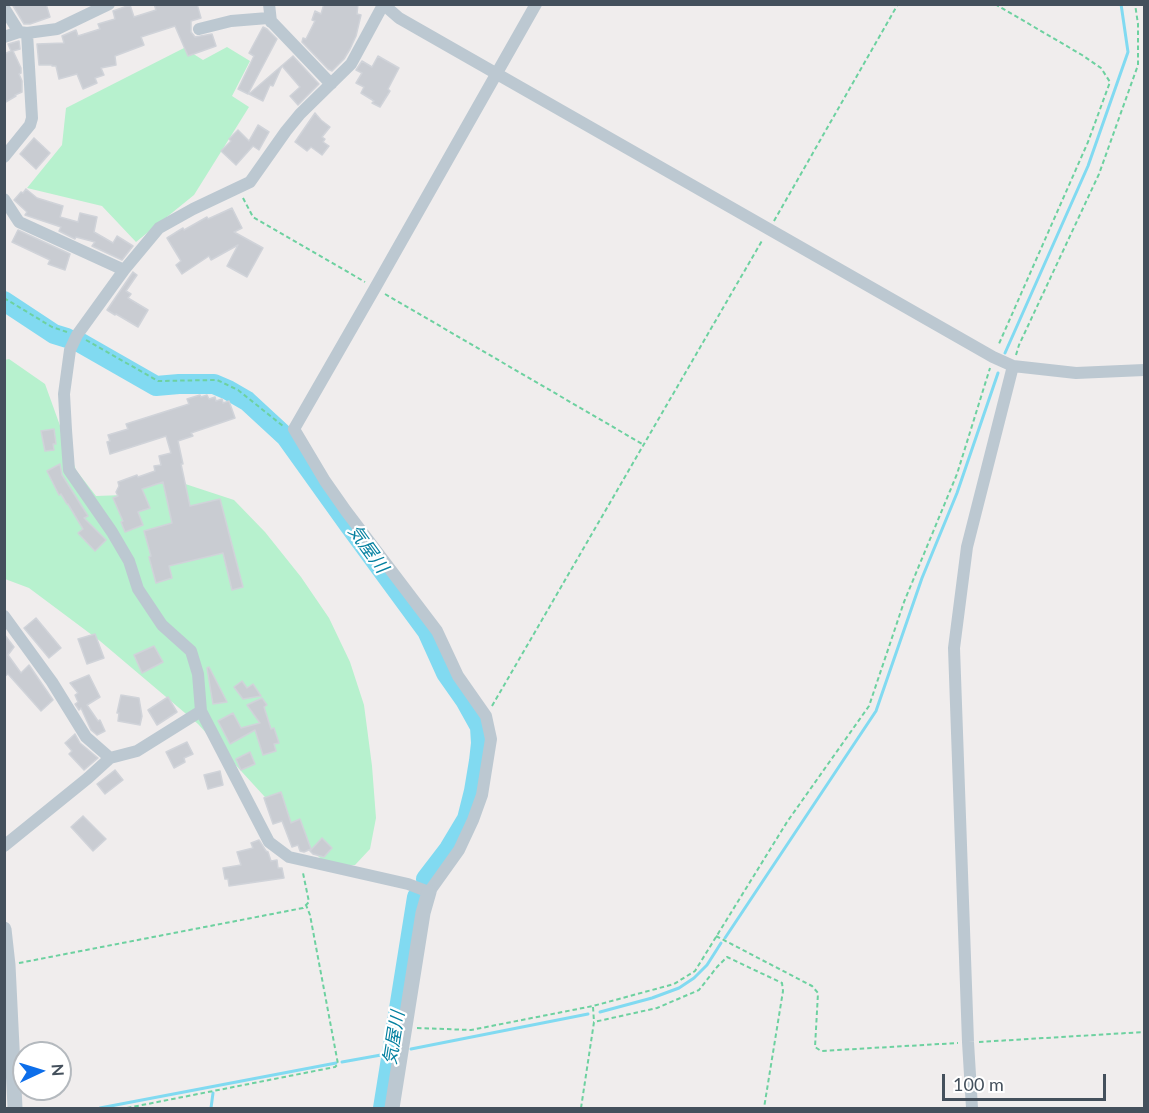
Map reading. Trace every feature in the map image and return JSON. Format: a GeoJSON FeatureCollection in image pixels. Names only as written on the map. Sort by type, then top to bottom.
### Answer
{"type":"FeatureCollection","features":[{"type":"Feature","properties":{"kind":"street"},"geometry":{"type":"LineString","coordinates":[[4,37],[57,29],[89,8],[109,4]]}},
{"type":"Feature","properties":{"kind":"street"},"geometry":{"type":"LineString","coordinates":[[269,4],[271,22]]}},
{"type":"Feature","properties":{"kind":"street"},"geometry":{"type":"LineString","coordinates":[[392,1108],[423,913],[429,892],[459,850],[473,820],[482,795],[491,739],[486,716],[458,676],[437,631],[346,511],[294,429],[536,4]]}},
{"type":"Feature","properties":{"kind":"street"},"geometry":{"type":"LineString","coordinates":[[429,892],[408,884],[289,857],[269,843],[201,711],[198,674],[191,651],[162,625],[138,589],[129,561],[112,532],[69,470],[64,394],[70,350],[77,335],[124,270],[159,228],[250,182],[300,114],[351,64],[383,5],[399,18],[496,74],[993,357],[1013,366],[1076,373],[1144,370]]}},
{"type":"Feature","properties":{"kind":"street"},"geometry":{"type":"LineString","coordinates":[[4,8],[23,33],[32,118],[30,125],[4,157]]}},
{"type":"Feature","properties":{"kind":"street"},"geometry":{"type":"LineString","coordinates":[[199,29],[231,21],[268,18],[331,84]]}},
{"type":"Feature","properties":{"kind":"street"},"geometry":{"type":"LineString","coordinates":[[4,200],[19,222],[124,270]]}},
{"type":"Feature","properties":{"kind":"street"},"geometry":{"type":"LineString","coordinates":[[972,1108],[954,648],[968,547],[1013,366]]}},
{"type":"Feature","properties":{"kind":"street"},"geometry":{"type":"LineString","coordinates":[[4,616],[52,682],[86,737],[110,758]]}},
{"type":"Feature","properties":{"kind":"street"},"geometry":{"type":"LineString","coordinates":[[4,846],[110,758],[137,751],[201,711]]}},
{"type":"Feature","properties":{"kind":"street"},"geometry":{"type":"LineString","coordinates":[[5,932],[15,1108]]}},
{"type":"Feature","properties":{"kind":"path"},"geometry":{"type":"LineString","coordinates":[[486,716],[898,4]]}},
{"type":"Feature","properties":{"kind":"path"},"geometry":{"type":"LineString","coordinates":[[405,1027],[471,1030],[593,1006],[674,984],[695,970],[787,822],[869,705],[904,602],[957,474],[993,357],[1088,142],[1110,82],[1101,68],[1082,55],[995,4]]}},
{"type":"Feature","properties":{"kind":"path"},"geometry":{"type":"LineString","coordinates":[[1013,366],[1019,345],[1099,174],[1138,65],[1138,24],[1135,4]]}},
{"type":"Feature","properties":{"kind":"path"},"geometry":{"type":"LineString","coordinates":[[238,188],[253,217],[644,445]]}},
{"type":"Feature","properties":{"kind":"path"},"geometry":{"type":"LineString","coordinates":[[4,298],[52,327],[77,335],[158,381],[218,380],[238,390],[284,427],[294,429]]}},
{"type":"Feature","properties":{"kind":"path"},"geometry":{"type":"LineString","coordinates":[[8,965],[303,908],[309,902],[301,860]]}},
{"type":"Feature","properties":{"kind":"path"},"geometry":{"type":"LineString","coordinates":[[127,1108],[335,1067],[338,1064],[310,915],[306,905]]}},
{"type":"Feature","properties":{"kind":"path"},"geometry":{"type":"LineString","coordinates":[[716,936],[812,986],[818,993],[815,1047],[821,1051],[1144,1032]]}},
{"type":"Feature","properties":{"kind":"path"},"geometry":{"type":"LineString","coordinates":[[594,1022],[657,1008],[699,990],[727,957],[782,983],[783,991],[764,1108]]}},
{"type":"Feature","properties":{"kind":"path"},"geometry":{"type":"LineString","coordinates":[[581,1108],[594,1022],[593,1006]]}},
{"type":"Feature","properties":{"kind":"green space"},"geometry":{"type":"Polygon","coordinates":[[[227,47],[250,61],[232,96],[249,107],[194,195],[136,242],[102,206],[27,188],[62,145],[66,108],[184,48],[203,60],[227,47]]]}},
{"type":"Feature","properties":{"kind":"green space"},"geometry":{"type":"Polygon","coordinates":[[[9,359],[45,384],[76,470],[96,496],[123,495],[164,477],[234,500],[265,532],[301,577],[329,618],[350,662],[364,705],[376,818],[370,849],[355,865],[329,867],[198,724],[100,641],[29,588],[5,579],[4,360],[9,359]]]}},
{"type":"Feature","properties":{"kind":"building"},"geometry":{"type":"Polygon","coordinates":[[[12,4],[46,4],[50,17],[24,24],[12,4]]]}},
{"type":"Feature","properties":{"kind":"building"},"geometry":{"type":"Polygon","coordinates":[[[154,4],[197,4],[201,18],[191,21],[191,32],[195,37],[212,34],[216,46],[188,56],[175,26],[141,37],[144,45],[115,56],[116,65],[101,68],[104,75],[95,78],[97,83],[83,89],[77,74],[59,79],[56,66],[39,65],[37,44],[64,43],[62,36],[76,30],[78,36],[100,29],[98,24],[115,19],[113,11],[130,5],[134,17],[156,10],[154,4]]]}},
{"type":"Feature","properties":{"kind":"building"},"geometry":{"type":"Polygon","coordinates":[[[324,4],[358,4],[357,14],[361,15],[350,49],[332,71],[302,42],[303,38],[306,39],[315,21],[312,20],[315,11],[321,14],[324,4]]]}},
{"type":"Feature","properties":{"kind":"building"},"geometry":{"type":"Polygon","coordinates":[[[263,27],[277,39],[248,94],[238,89],[254,56],[249,53],[263,27]]]}},
{"type":"Feature","properties":{"kind":"building"},"geometry":{"type":"Polygon","coordinates":[[[19,41],[20,49],[13,51],[21,68],[19,74],[22,81],[22,92],[4,103],[4,54],[11,51],[8,44],[19,41]]]}},
{"type":"Feature","properties":{"kind":"building"},"geometry":{"type":"Polygon","coordinates":[[[293,56],[319,84],[298,105],[290,96],[300,87],[282,66],[263,101],[249,94],[293,56]]]}},
{"type":"Feature","properties":{"kind":"building"},"geometry":{"type":"Polygon","coordinates":[[[378,56],[399,68],[388,89],[390,91],[380,107],[361,93],[364,87],[356,83],[362,73],[356,70],[362,61],[372,67],[378,56]]]}},
{"type":"Feature","properties":{"kind":"building"},"geometry":{"type":"Polygon","coordinates":[[[315,113],[330,127],[322,137],[325,139],[323,142],[329,146],[322,155],[311,147],[307,151],[295,142],[315,113]]]}},
{"type":"Feature","properties":{"kind":"building"},"geometry":{"type":"Polygon","coordinates":[[[258,125],[269,132],[259,150],[253,146],[236,165],[221,151],[238,130],[249,141],[258,125]]]}},
{"type":"Feature","properties":{"kind":"building"},"geometry":{"type":"Polygon","coordinates":[[[34,138],[50,153],[36,169],[20,154],[34,138]]]}},
{"type":"Feature","properties":{"kind":"building"},"geometry":{"type":"Polygon","coordinates":[[[26,189],[37,198],[63,206],[60,217],[78,222],[80,213],[97,217],[94,232],[113,243],[117,236],[133,246],[122,260],[92,246],[95,242],[76,237],[75,239],[59,231],[61,227],[25,215],[27,212],[14,200],[26,189]]]}},
{"type":"Feature","properties":{"kind":"building"},"geometry":{"type":"Polygon","coordinates":[[[232,208],[242,228],[234,232],[263,248],[247,277],[227,266],[238,245],[211,260],[209,256],[182,274],[176,265],[181,261],[167,238],[183,228],[184,230],[207,217],[208,219],[232,208]]]}},
{"type":"Feature","properties":{"kind":"building"},"geometry":{"type":"Polygon","coordinates":[[[18,230],[70,254],[65,270],[48,264],[50,260],[12,242],[18,230]]]}},
{"type":"Feature","properties":{"kind":"building"},"geometry":{"type":"Polygon","coordinates":[[[133,272],[137,275],[126,291],[131,294],[128,298],[148,310],[138,327],[107,310],[133,272]]]}},
{"type":"Feature","properties":{"kind":"building"},"geometry":{"type":"Polygon","coordinates":[[[200,395],[201,397],[207,395],[209,399],[215,397],[216,401],[222,399],[223,403],[229,401],[235,418],[191,433],[193,436],[178,441],[190,506],[220,499],[243,587],[232,590],[223,553],[169,566],[172,578],[156,583],[144,531],[172,523],[163,482],[142,489],[150,508],[138,512],[143,525],[125,532],[113,498],[118,496],[116,492],[118,482],[155,471],[154,466],[161,465],[159,456],[171,453],[166,436],[110,454],[108,435],[128,429],[126,424],[189,404],[187,399],[200,395]]]}},
{"type":"Feature","properties":{"kind":"building"},"geometry":{"type":"Polygon","coordinates":[[[54,429],[56,444],[53,444],[54,450],[45,451],[41,431],[54,429]]]}},
{"type":"Feature","properties":{"kind":"building"},"geometry":{"type":"Polygon","coordinates":[[[60,464],[62,475],[88,516],[84,518],[106,540],[95,551],[78,533],[83,529],[61,494],[59,495],[47,471],[60,464]]]}},
{"type":"Feature","properties":{"kind":"building"},"geometry":{"type":"Polygon","coordinates":[[[36,618],[61,648],[49,658],[24,628],[36,618]]]}},
{"type":"Feature","properties":{"kind":"building"},"geometry":{"type":"Polygon","coordinates":[[[4,634],[14,647],[8,655],[21,673],[29,665],[53,700],[41,711],[8,674],[4,677],[4,634]]]}},
{"type":"Feature","properties":{"kind":"building"},"geometry":{"type":"Polygon","coordinates":[[[95,634],[104,658],[87,664],[78,639],[95,634]]]}},
{"type":"Feature","properties":{"kind":"building"},"geometry":{"type":"Polygon","coordinates":[[[154,646],[163,662],[142,673],[134,655],[154,646]]]}},
{"type":"Feature","properties":{"kind":"building"},"geometry":{"type":"Polygon","coordinates":[[[209,667],[227,702],[213,704],[207,668],[209,667]]]}},
{"type":"Feature","properties":{"kind":"building"},"geometry":{"type":"Polygon","coordinates":[[[89,675],[100,697],[87,705],[98,721],[100,720],[105,731],[97,735],[91,730],[81,708],[79,710],[75,704],[78,702],[75,695],[78,693],[70,683],[89,675]]]}},
{"type":"Feature","properties":{"kind":"building"},"geometry":{"type":"Polygon","coordinates":[[[242,681],[247,688],[253,684],[261,696],[243,699],[234,687],[242,681]]]}},
{"type":"Feature","properties":{"kind":"building"},"geometry":{"type":"Polygon","coordinates":[[[121,695],[139,698],[142,716],[140,725],[118,721],[119,713],[117,713],[121,695]]]}},
{"type":"Feature","properties":{"kind":"building"},"geometry":{"type":"Polygon","coordinates":[[[168,697],[177,712],[157,725],[148,710],[168,697]]]}},
{"type":"Feature","properties":{"kind":"building"},"geometry":{"type":"Polygon","coordinates":[[[262,698],[267,705],[264,707],[271,729],[274,728],[279,743],[274,744],[276,751],[263,755],[255,730],[230,744],[218,721],[233,713],[241,728],[260,723],[247,705],[262,698]]]}},
{"type":"Feature","properties":{"kind":"building"},"geometry":{"type":"Polygon","coordinates":[[[75,734],[80,743],[98,758],[84,770],[69,754],[72,751],[65,743],[75,734]]]}},
{"type":"Feature","properties":{"kind":"building"},"geometry":{"type":"Polygon","coordinates":[[[187,742],[193,754],[184,758],[185,762],[174,768],[166,752],[187,742]]]}},
{"type":"Feature","properties":{"kind":"building"},"geometry":{"type":"Polygon","coordinates":[[[250,752],[255,764],[241,770],[236,759],[250,752]]]}},
{"type":"Feature","properties":{"kind":"building"},"geometry":{"type":"Polygon","coordinates":[[[115,770],[123,780],[105,794],[97,784],[115,770]]]}},
{"type":"Feature","properties":{"kind":"building"},"geometry":{"type":"Polygon","coordinates":[[[220,771],[223,785],[208,789],[204,775],[220,771]]]}},
{"type":"Feature","properties":{"kind":"building"},"geometry":{"type":"Polygon","coordinates":[[[281,792],[291,823],[300,819],[311,849],[304,852],[300,851],[298,845],[292,847],[282,821],[273,824],[264,798],[281,792]]]}},
{"type":"Feature","properties":{"kind":"building"},"geometry":{"type":"Polygon","coordinates":[[[83,816],[106,839],[93,851],[71,827],[83,816]]]}},
{"type":"Feature","properties":{"kind":"building"},"geometry":{"type":"Polygon","coordinates":[[[322,838],[332,848],[324,857],[310,851],[322,838]]]}},
{"type":"Feature","properties":{"kind":"building"},"geometry":{"type":"Polygon","coordinates":[[[259,840],[268,852],[271,861],[277,860],[278,868],[282,868],[284,878],[229,886],[223,868],[241,865],[237,852],[253,848],[251,843],[259,840]]]}},
{"type":"Feature","properties":{"kind":"waterway"},"geometry":{"type":"LineString","coordinates":[[1005,353],[1088,166],[1128,52],[1121,4]]}},
{"type":"Feature","properties":{"kind":"waterway","name":"気屋川"},"geometry":{"type":"LineString","coordinates":[[4,301],[54,334],[67,338]]}},
{"type":"Feature","properties":{"kind":"waterway","name":"気屋川"},"geometry":{"type":"LineString","coordinates":[[79,342],[156,386],[214,384],[247,401],[286,437],[427,631],[446,673],[480,727],[481,743],[474,791],[467,819],[449,849],[426,879]]}},
{"type":"Feature","properties":{"kind":"waterway"},"geometry":{"type":"LineString","coordinates":[[725,938],[876,711],[922,578],[957,493],[998,373]]}},
{"type":"Feature","properties":{"kind":"waterway","name":"気屋川"},"geometry":{"type":"LineString","coordinates":[[383,1108],[417,897]]}},
{"type":"Feature","properties":{"kind":"waterway"},"geometry":{"type":"LineString","coordinates":[[600,1012],[679,988],[707,965],[721,943]]}},
{"type":"Feature","properties":{"kind":"waterway"},"geometry":{"type":"LineString","coordinates":[[411,1049],[588,1014]]}},
{"type":"Feature","properties":{"kind":"waterway"},"geometry":{"type":"LineString","coordinates":[[342,1062],[381,1055]]}},
{"type":"Feature","properties":{"kind":"waterway"},"geometry":{"type":"LineString","coordinates":[[100,1108],[336,1063]]}},
{"type":"Feature","properties":{"kind":"waterway"},"geometry":{"type":"LineString","coordinates":[[211,1108],[213,1093]]}}]}
